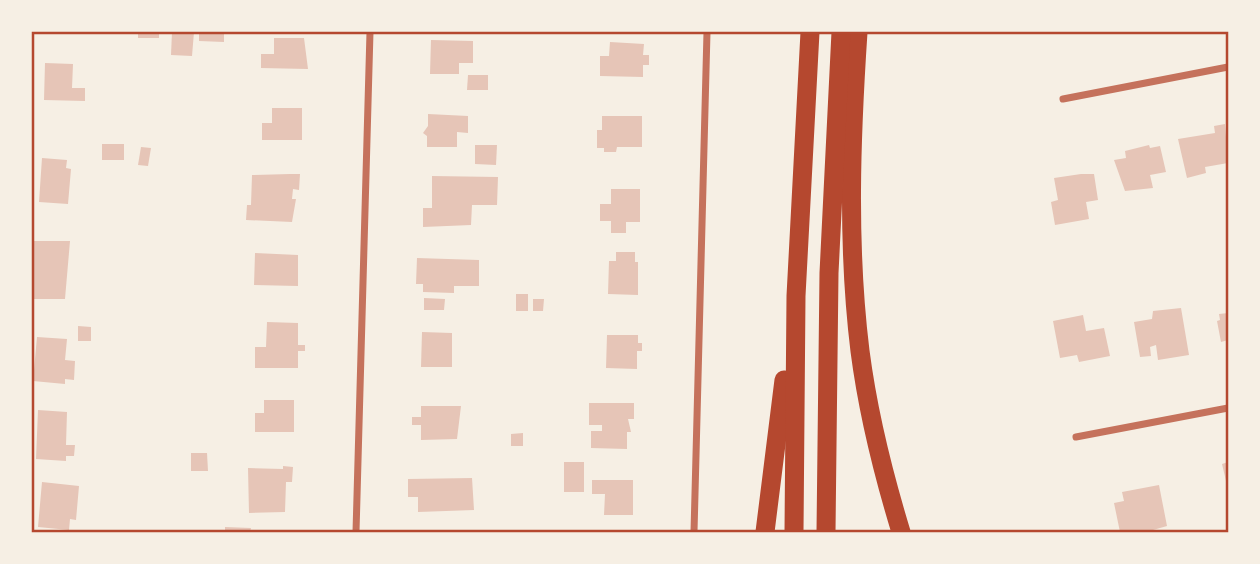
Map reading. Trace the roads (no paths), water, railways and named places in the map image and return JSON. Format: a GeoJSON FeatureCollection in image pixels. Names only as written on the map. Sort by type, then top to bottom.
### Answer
{"type":"FeatureCollection","features":[{"type":"Feature","properties":{"kind":"highway"},"geometry":{"type":"LineString","coordinates":[[794,533],[796,296],[810,32]]}},
{"type":"Feature","properties":{"kind":"highway"},"geometry":{"type":"LineString","coordinates":[[826,533],[829,273],[841,32]]}},
{"type":"Feature","properties":{"kind":"highway"},"geometry":{"type":"LineString","coordinates":[[858,32],[852,161],[857,316],[872,420],[901,533]]}},
{"type":"Feature","properties":{"kind":"highway"},"geometry":{"type":"LineString","coordinates":[[765,533],[796,296]]}},
{"type":"Feature","properties":{"kind":"street"},"geometry":{"type":"LineString","coordinates":[[356,533],[370,32]]}},
{"type":"Feature","properties":{"kind":"street"},"geometry":{"type":"LineString","coordinates":[[694,533],[707,32]]}},
{"type":"Feature","properties":{"kind":"street"},"geometry":{"type":"LineString","coordinates":[[1063,99],[1228,67]]}},
{"type":"Feature","properties":{"kind":"street"},"geometry":{"type":"LineString","coordinates":[[1076,437],[1228,408]]}}]}
